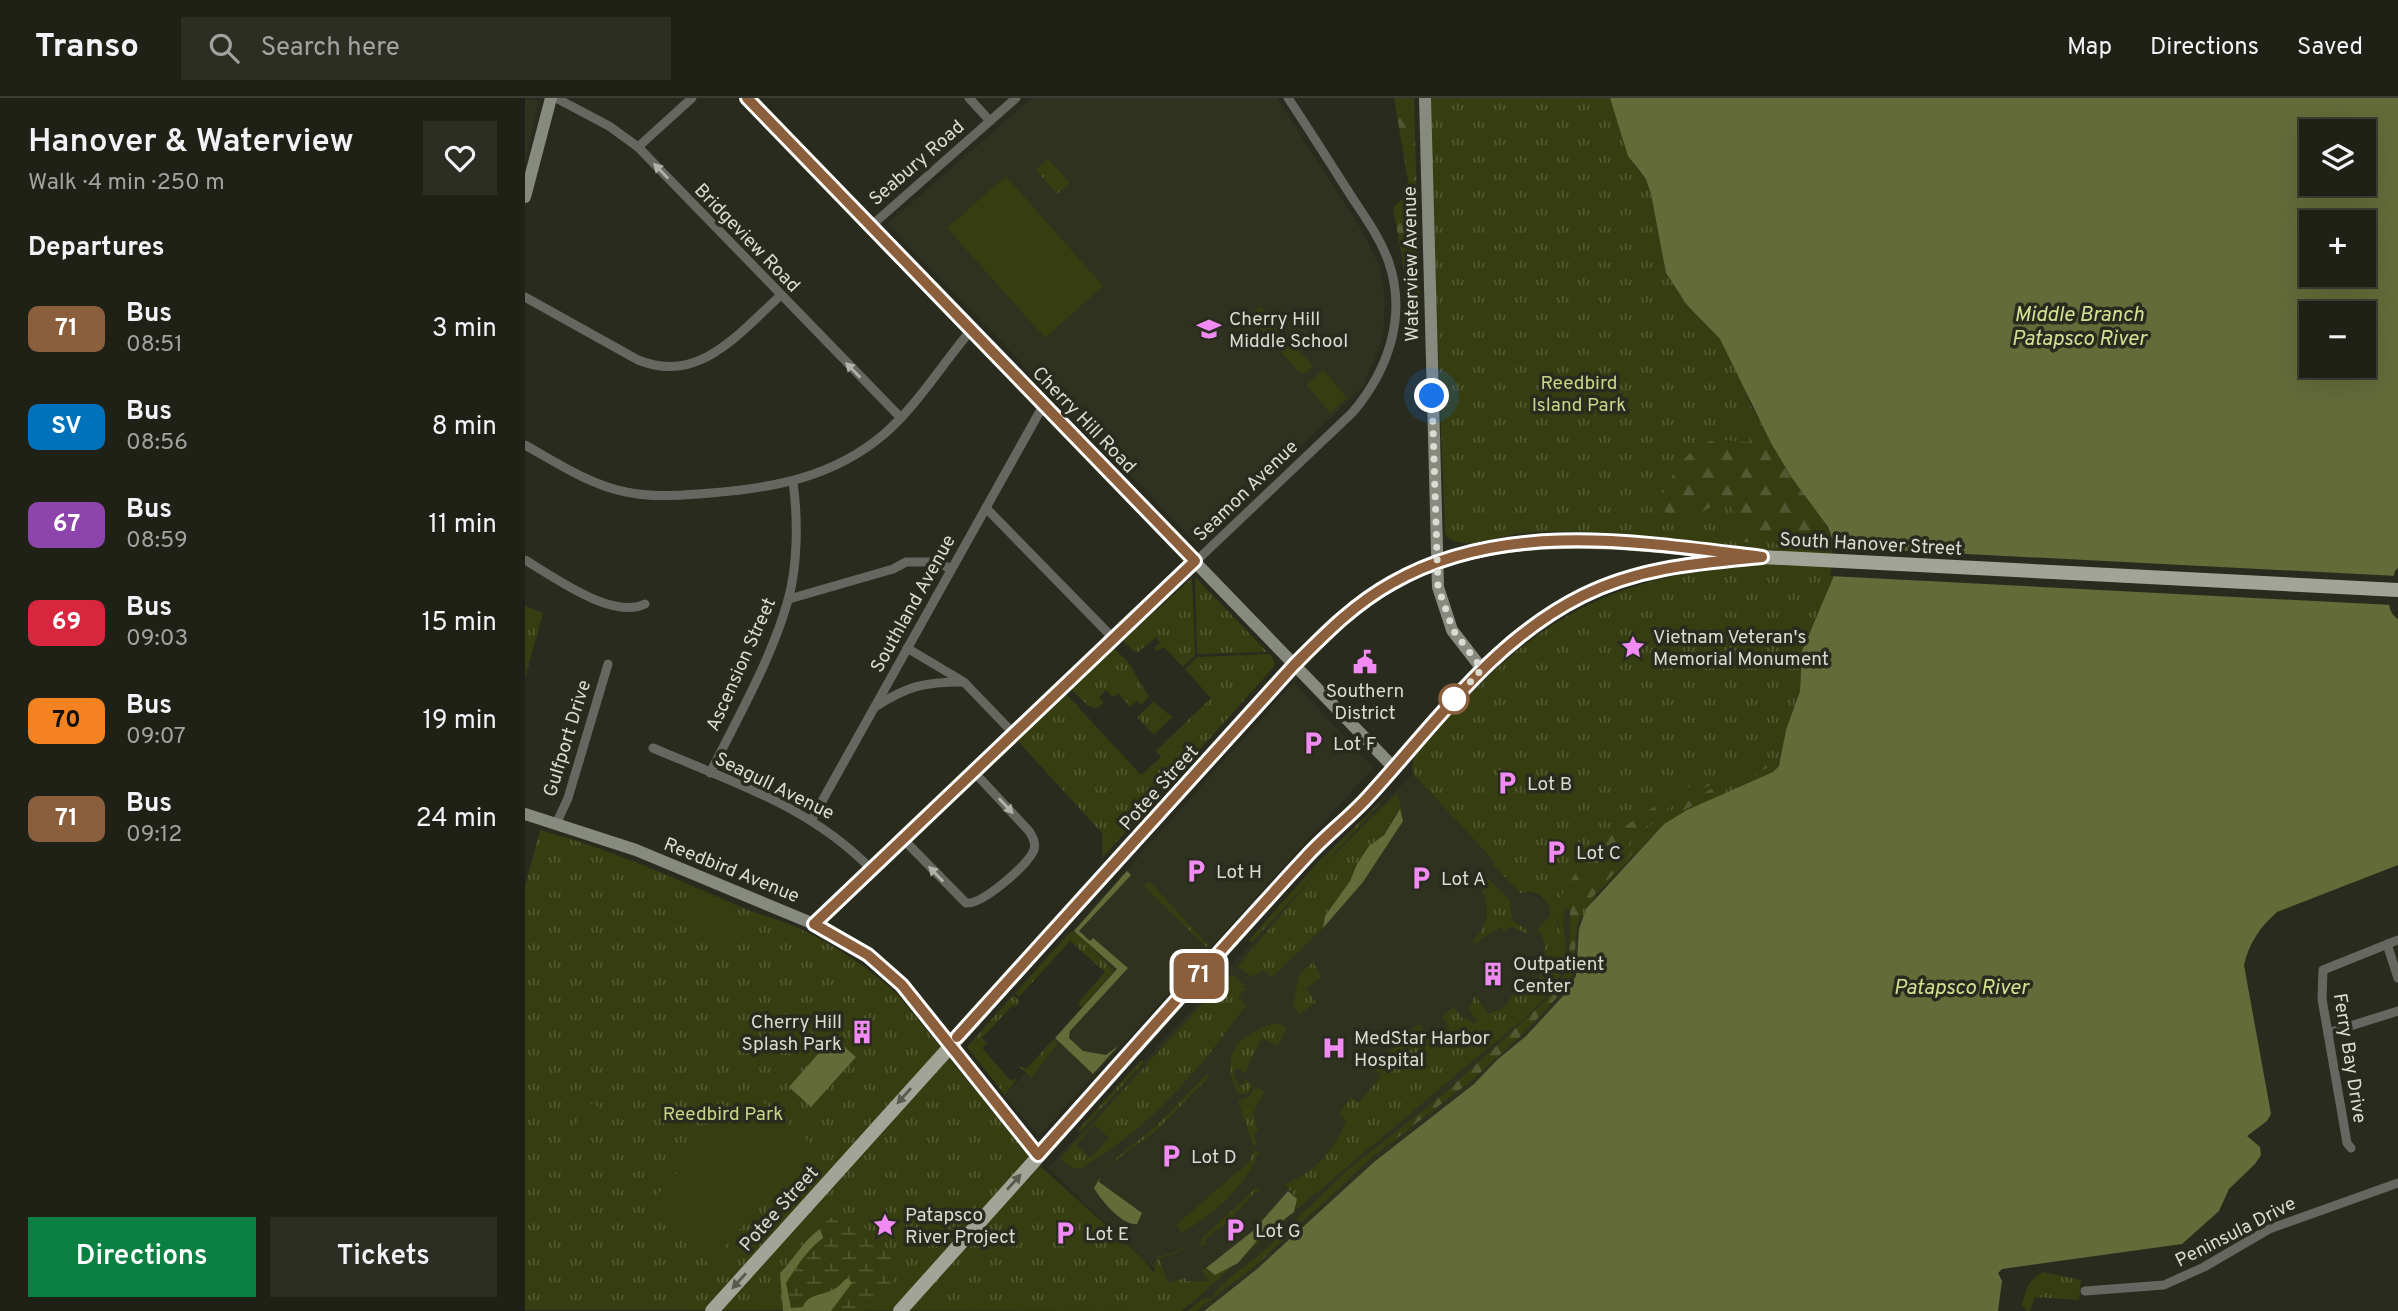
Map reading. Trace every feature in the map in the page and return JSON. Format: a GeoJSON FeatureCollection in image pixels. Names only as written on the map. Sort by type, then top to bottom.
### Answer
{"type":"FeatureCollection","features":[{"type":"Feature","properties":{"kind":"main road","name":"Potee Street"},"geometry":{"type":"LineString","coordinates":[[712,1311],[1294,665],[1352,609],[1391,583],[1436,561],[1491,547],[1554,541],[1667,546],[1762,557]]}},
{"type":"Feature","properties":{"kind":"main road","name":"South Hanover Street"},"geometry":{"type":"LineString","coordinates":[[900,1311],[1310,853],[1394,768],[1482,669],[1537,622],[1607,585],[1688,564],[1762,557],[2398,590]]}},
{"type":"Feature","properties":{"kind":"street"},"geometry":{"type":"LineString","coordinates":[[525,197],[551,98]]}},
{"type":"Feature","properties":{"kind":"street","name":"Bridgeview Road"},"geometry":{"type":"LineString","coordinates":[[556,98],[609,126],[638,147],[901,418]]}},
{"type":"Feature","properties":{"kind":"street"},"geometry":{"type":"LineString","coordinates":[[638,147],[692,98]]}},
{"type":"Feature","properties":{"kind":"street","name":"Cherry Hill Road"},"geometry":{"type":"LineString","coordinates":[[747,98],[1394,768]]}},
{"type":"Feature","properties":{"kind":"street"},"geometry":{"type":"LineString","coordinates":[[969,98],[990,121]]}},
{"type":"Feature","properties":{"kind":"street","name":"Seabury Road"},"geometry":{"type":"LineString","coordinates":[[871,226],[1016,98]]}},
{"type":"Feature","properties":{"kind":"street","name":"Seamon Avenue"},"geometry":{"type":"LineString","coordinates":[[814,924],[1353,412],[1377,379],[1392,341],[1395,301],[1386,256],[1288,98]]}},
{"type":"Feature","properties":{"kind":"street","name":"Waterview Avenue"},"geometry":{"type":"LineString","coordinates":[[1425,98],[1438,587],[1453,630],[1482,669]]}},
{"type":"Feature","properties":{"kind":"street"},"geometry":{"type":"LineString","coordinates":[[525,297],[638,360],[651,365],[680,368],[722,348],[781,296]]}},
{"type":"Feature","properties":{"kind":"street"},"geometry":{"type":"LineString","coordinates":[[525,446],[581,476],[625,492],[675,496],[752,490],[793,482],[857,454],[901,418],[972,329]]}},
{"type":"Feature","properties":{"kind":"street","name":"Southland Avenue"},"geometry":{"type":"LineString","coordinates":[[812,819],[1044,404]]}},
{"type":"Feature","properties":{"kind":"street","name":"Ascension Street"},"geometry":{"type":"LineString","coordinates":[[710,773],[776,633],[789,599],[795,547],[793,482]]}},
{"type":"Feature","properties":{"kind":"street"},"geometry":{"type":"LineString","coordinates":[[986,508],[1114,639]]}},
{"type":"Feature","properties":{"kind":"street"},"geometry":{"type":"LineString","coordinates":[[525,560],[572,588],[608,604],[631,609],[645,604]]}},
{"type":"Feature","properties":{"kind":"street"},"geometry":{"type":"LineString","coordinates":[[789,599],[893,569],[906,562],[940,562],[951,570]]}},
{"type":"Feature","properties":{"kind":"street"},"geometry":{"type":"LineString","coordinates":[[907,648],[964,682],[1014,734]]}},
{"type":"Feature","properties":{"kind":"street","name":"Gulfport Drive"},"geometry":{"type":"LineString","coordinates":[[557,822],[568,798],[608,664]]}},
{"type":"Feature","properties":{"kind":"street"},"geometry":{"type":"LineString","coordinates":[[873,708],[911,687],[929,682],[964,682]]}},
{"type":"Feature","properties":{"kind":"street","name":"Seagull Avenue"},"geometry":{"type":"LineString","coordinates":[[653,748],[812,819],[839,838],[871,869]]}},
{"type":"Feature","properties":{"kind":"street"},"geometry":{"type":"LineString","coordinates":[[903,839],[960,900],[972,904],[985,899],[1032,854],[1034,842],[1029,831],[974,772]]}},
{"type":"Feature","properties":{"kind":"street","name":"Reedbird Avenue"},"geometry":{"type":"LineString","coordinates":[[525,814],[608,839],[814,924],[852,944],[886,970],[1038,1155]]}},
{"type":"Feature","properties":{"kind":"street","name":"Ferry Bay Drive"},"geometry":{"type":"LineString","coordinates":[[2351,1148],[2347,1143],[2322,999],[2323,970],[2398,940]]}},
{"type":"Feature","properties":{"kind":"street"},"geometry":{"type":"LineString","coordinates":[[2387,944],[2398,978]]}},
{"type":"Feature","properties":{"kind":"street"},"geometry":{"type":"LineString","coordinates":[[2328,1033],[2398,1011]]}},
{"type":"Feature","properties":{"kind":"street","name":"Peninsula Drive"},"geometry":{"type":"LineString","coordinates":[[2085,1292],[2164,1285],[2204,1267],[2269,1229],[2398,1183]]}},
{"type":"Feature","properties":{"kind":"shaded area"},"geometry":{"type":"Polygon","coordinates":[[[525,98],[539,101],[525,161],[525,98]]]}},
{"type":"Feature","properties":{"kind":"shaded area","name":"Cherry Hill Middle School"},"geometry":{"type":"Polygon","coordinates":[[[1032,98],[1277,98],[1366,237],[1380,268],[1385,300],[1383,338],[1363,387],[1198,545],[887,224],[1032,98]]]}},
{"type":"Feature","properties":{"kind":"shaded area"},"geometry":{"type":"Polygon","coordinates":[[[1294,682],[1373,768],[1039,1136],[1005,1096],[1112,973],[1071,932],[1294,682]]]}},
{"type":"Feature","properties":{"kind":"shaded area","name":"MedStar Harbor Hospital"},"geometry":{"type":"Polygon","coordinates":[[[1413,774],[1520,889],[1584,916],[1579,929],[1576,976],[1565,994],[1526,1036],[1474,1084],[1374,1162],[1257,1269],[1203,1311],[1198,1311],[1048,1168],[1336,849],[1413,774]]]}},
{"type":"Feature","properties":{"kind":"green space"},"geometry":{"type":"Polygon","coordinates":[[[1394,98],[1414,98],[1420,319],[1405,275],[1393,207],[1410,193],[1394,98]]]}},
{"type":"Feature","properties":{"kind":"green space","name":"Reedbird Island Park"},"geometry":{"type":"Polygon","coordinates":[[[1429,98],[1610,98],[1635,167],[1646,179],[1651,194],[1666,273],[1687,305],[1720,339],[1737,370],[1751,406],[1834,544],[1837,560],[1833,579],[1802,651],[1800,691],[1786,730],[1779,766],[1773,772],[1664,824],[1596,895],[1584,916],[1556,904],[1561,947],[1552,976],[1543,989],[1518,1013],[1477,1039],[1483,1052],[1297,1209],[1294,1195],[1284,1184],[1314,1167],[1336,1141],[1346,1120],[1339,1113],[1351,1097],[1358,1103],[1381,1077],[1370,1063],[1404,1041],[1401,1036],[1420,1024],[1424,1031],[1427,1029],[1432,1040],[1449,1028],[1442,1016],[1454,1007],[1463,1019],[1469,1019],[1473,1024],[1477,1021],[1469,1008],[1475,995],[1488,1014],[1505,1007],[1515,991],[1534,987],[1543,966],[1544,942],[1537,930],[1549,917],[1546,901],[1537,894],[1520,893],[1413,774],[1412,766],[1417,752],[1503,663],[1562,619],[1594,602],[1628,589],[1709,569],[1708,544],[1637,535],[1565,531],[1518,534],[1460,543],[1445,534],[1429,98]]]}},
{"type":"Feature","properties":{"kind":"green space"},"geometry":{"type":"Polygon","coordinates":[[[1048,159],[1070,183],[1057,194],[1036,170],[1048,159]]]}},
{"type":"Feature","properties":{"kind":"green space"},"geometry":{"type":"Polygon","coordinates":[[[1006,176],[1103,286],[1045,338],[947,228],[1006,176]]]}},
{"type":"Feature","properties":{"kind":"green space"},"geometry":{"type":"Polygon","coordinates":[[[1260,306],[1281,330],[1270,340],[1249,316],[1260,306]]]}},
{"type":"Feature","properties":{"kind":"green space"},"geometry":{"type":"Polygon","coordinates":[[[1292,343],[1313,366],[1302,375],[1281,352],[1292,343]]]}},
{"type":"Feature","properties":{"kind":"green space"},"geometry":{"type":"Polygon","coordinates":[[[1323,370],[1347,398],[1330,413],[1306,385],[1323,370]]]}},
{"type":"Feature","properties":{"kind":"green space"},"geometry":{"type":"Polygon","coordinates":[[[1751,406],[1817,508],[1834,544],[1744,542],[1737,516],[1727,501],[1690,519],[1669,523],[1661,499],[1682,462],[1707,442],[1750,442],[1744,413],[1751,406]]]}},
{"type":"Feature","properties":{"kind":"green space"},"geometry":{"type":"Polygon","coordinates":[[[1192,578],[1195,655],[1183,667],[1164,647],[1157,651],[1154,648],[1160,643],[1156,637],[1138,652],[1133,651],[1123,640],[1192,578]]]}},
{"type":"Feature","properties":{"kind":"green space"},"geometry":{"type":"Polygon","coordinates":[[[1195,578],[1198,580],[1267,652],[1197,654],[1195,578]]]}},
{"type":"Feature","properties":{"kind":"green space"},"geometry":{"type":"Polygon","coordinates":[[[525,606],[543,613],[525,678],[525,606]]]}},
{"type":"Feature","properties":{"kind":"green space"},"geometry":{"type":"Polygon","coordinates":[[[1114,648],[1128,662],[1149,697],[1141,705],[1137,701],[1130,707],[1118,693],[1113,697],[1106,690],[1099,697],[1104,702],[1097,708],[1088,706],[1071,689],[1114,648]]]}},
{"type":"Feature","properties":{"kind":"green space"},"geometry":{"type":"Polygon","coordinates":[[[1270,654],[1275,663],[1273,668],[1102,858],[1102,833],[1015,738],[1066,694],[1141,775],[1161,757],[1156,751],[1211,698],[1185,669],[1197,657],[1270,654]]]}},
{"type":"Feature","properties":{"kind":"green space"},"geometry":{"type":"Polygon","coordinates":[[[1153,702],[1172,717],[1154,735],[1137,717],[1153,702]]]}},
{"type":"Feature","properties":{"kind":"green space"},"geometry":{"type":"Polygon","coordinates":[[[1761,763],[1771,766],[1662,821],[1584,906],[1577,926],[1573,973],[1563,991],[1524,1033],[1471,1081],[1370,1159],[1255,1266],[1196,1311],[1187,1311],[1202,1299],[1212,1298],[1219,1287],[1266,1249],[1349,1169],[1446,1092],[1545,1001],[1569,967],[1570,912],[1573,905],[1652,824],[1666,813],[1761,763]]]}},
{"type":"Feature","properties":{"kind":"green space"},"geometry":{"type":"Polygon","coordinates":[[[1715,783],[1663,812],[1567,904],[1564,915],[1566,956],[1561,974],[1531,1012],[1483,1052],[1477,1039],[1522,1010],[1547,983],[1555,968],[1558,952],[1555,935],[1560,929],[1555,907],[1576,872],[1609,837],[1682,788],[1715,783]]]}},
{"type":"Feature","properties":{"kind":"green space"},"geometry":{"type":"Polygon","coordinates":[[[1393,790],[1252,942],[1249,940],[1318,862],[1393,790]]]}},
{"type":"Feature","properties":{"kind":"green space"},"geometry":{"type":"Polygon","coordinates":[[[1397,793],[1402,813],[1398,810],[1383,835],[1357,864],[1350,881],[1325,916],[1323,928],[1272,977],[1263,970],[1251,977],[1238,966],[1318,871],[1397,793]]]}},
{"type":"Feature","properties":{"kind":"green space","name":"Reedbird Park"},"geometry":{"type":"Polygon","coordinates":[[[540,830],[614,854],[794,926],[837,948],[863,966],[900,997],[1027,1154],[1143,1259],[1154,1273],[1156,1258],[1185,1248],[1192,1253],[1185,1249],[1159,1259],[1168,1283],[1185,1278],[1187,1281],[1209,1281],[1201,1270],[1206,1268],[1209,1272],[1222,1271],[1233,1265],[1267,1229],[1287,1218],[1182,1311],[525,1310],[525,887],[540,830]]]}},
{"type":"Feature","properties":{"kind":"green space"},"geometry":{"type":"Polygon","coordinates":[[[1483,874],[1509,899],[1513,921],[1527,930],[1527,934],[1512,926],[1503,931],[1500,927],[1474,944],[1472,941],[1486,920],[1485,897],[1479,881],[1483,874]]]}},
{"type":"Feature","properties":{"kind":"green space"},"geometry":{"type":"Polygon","coordinates":[[[1149,881],[1209,946],[1206,947],[1144,886],[1149,881]]]}},
{"type":"Feature","properties":{"kind":"green space"},"geometry":{"type":"Polygon","coordinates":[[[695,889],[739,907],[726,939],[683,922],[695,889]]]}},
{"type":"Feature","properties":{"kind":"green space"},"geometry":{"type":"Polygon","coordinates":[[[1071,931],[1078,934],[1114,971],[1082,1007],[1078,1003],[1105,972],[1070,941],[1019,997],[1015,993],[1071,931]]]}},
{"type":"Feature","properties":{"kind":"green space"},"geometry":{"type":"Polygon","coordinates":[[[1313,962],[1322,977],[1306,988],[1316,1003],[1299,1014],[1293,1005],[1299,975],[1313,962]]]}},
{"type":"Feature","properties":{"kind":"green space"},"geometry":{"type":"Polygon","coordinates":[[[1231,973],[1244,985],[1242,987],[1247,988],[1238,997],[1246,1005],[1211,1052],[1173,1095],[1130,1134],[1082,1168],[1072,1168],[1060,1159],[1225,979],[1230,978],[1231,973]],[[1094,1124],[1076,1145],[1090,1158],[1109,1138],[1094,1124]]]}},
{"type":"Feature","properties":{"kind":"green space"},"geometry":{"type":"Polygon","coordinates":[[[1013,995],[1020,1002],[1016,1007],[1013,1005],[982,1038],[987,1043],[982,1048],[1010,1080],[1017,1079],[1005,1095],[967,1047],[1013,995]]]}},
{"type":"Feature","properties":{"kind":"green space"},"geometry":{"type":"Polygon","coordinates":[[[1276,1023],[1287,1028],[1278,1046],[1262,1038],[1244,1074],[1241,1068],[1233,1071],[1238,1086],[1244,1084],[1245,1079],[1252,1085],[1248,1094],[1238,1094],[1230,1068],[1235,1048],[1251,1033],[1276,1023]]]}},
{"type":"Feature","properties":{"kind":"green space"},"geometry":{"type":"Polygon","coordinates":[[[1054,1039],[1058,1043],[1031,1078],[1019,1066],[1026,1069],[1054,1039]]]}},
{"type":"Feature","properties":{"kind":"green space"},"geometry":{"type":"Polygon","coordinates":[[[1141,1060],[1144,1062],[1080,1132],[1078,1130],[1141,1060]]]}},
{"type":"Feature","properties":{"kind":"green space"},"geometry":{"type":"Polygon","coordinates":[[[1206,1075],[1210,1076],[1157,1130],[1096,1175],[1156,1126],[1206,1075]]]}},
{"type":"Feature","properties":{"kind":"green space"},"geometry":{"type":"Polygon","coordinates":[[[1255,1087],[1264,1091],[1253,1114],[1258,1131],[1253,1133],[1258,1146],[1253,1144],[1238,1101],[1249,1097],[1255,1087]]]}},
{"type":"Feature","properties":{"kind":"green space"},"geometry":{"type":"Polygon","coordinates":[[[749,1090],[812,1145],[710,1264],[646,1208],[749,1090]]]}},
{"type":"Feature","properties":{"kind":"green space"},"geometry":{"type":"Polygon","coordinates":[[[593,1103],[602,1110],[556,1163],[548,1156],[593,1103]]]}},
{"type":"Feature","properties":{"kind":"green space"},"geometry":{"type":"Polygon","coordinates":[[[1254,1149],[1259,1153],[1236,1189],[1205,1217],[1182,1233],[1176,1225],[1250,1161],[1254,1149]]]}},
{"type":"Feature","properties":{"kind":"green space"},"geometry":{"type":"Polygon","coordinates":[[[1257,1187],[1261,1193],[1256,1191],[1226,1224],[1205,1239],[1205,1246],[1200,1245],[1202,1238],[1257,1187]]]}},
{"type":"Feature","properties":{"kind":"green space"},"geometry":{"type":"Polygon","coordinates":[[[839,1215],[861,1223],[895,1260],[894,1284],[864,1311],[831,1311],[851,1284],[848,1278],[833,1290],[805,1301],[803,1307],[791,1308],[786,1283],[807,1253],[823,1238],[819,1227],[839,1215]]]}},
{"type":"Feature","properties":{"kind":"green space"},"geometry":{"type":"Polygon","coordinates":[[[2043,1272],[2081,1280],[2079,1300],[2035,1297],[2030,1311],[2027,1311],[2022,1305],[2026,1290],[2034,1278],[2043,1272]]]}},
{"type":"Feature","properties":{"kind":"water","name":"Patapsco River"},"geometry":{"type":"Polygon","coordinates":[[[1610,98],[2398,98],[2398,568],[2390,591],[2389,604],[2393,615],[2398,619],[2398,865],[2277,912],[2252,943],[2244,965],[2271,1114],[2267,1121],[2247,1136],[2260,1147],[2261,1155],[2255,1164],[2229,1189],[2219,1211],[2182,1244],[2002,1269],[1998,1273],[2002,1281],[1998,1311],[1204,1311],[1257,1269],[1374,1162],[1474,1084],[1526,1036],[1565,994],[1576,976],[1579,929],[1586,909],[1664,824],[1687,810],[1773,772],[1779,766],[1786,730],[1800,691],[1802,651],[1833,578],[1837,560],[1834,544],[1828,527],[1792,478],[1771,443],[1720,339],[1687,305],[1666,273],[1646,179],[1628,156],[1610,98]]]}},
{"type":"Feature","properties":{"kind":"water"},"geometry":{"type":"Polygon","coordinates":[[[1400,809],[1403,821],[1363,882],[1323,928],[1325,916],[1350,881],[1357,864],[1369,846],[1384,835],[1400,809]]]}},
{"type":"Feature","properties":{"kind":"water"},"geometry":{"type":"Polygon","coordinates":[[[1127,871],[1131,875],[1079,931],[1090,941],[1093,938],[1128,968],[1070,1031],[1069,1038],[1083,1051],[1106,1055],[1118,1046],[1093,1074],[1055,1038],[1117,969],[1074,931],[1127,871]]]}},
{"type":"Feature","properties":{"kind":"water"},"geometry":{"type":"Polygon","coordinates":[[[833,1037],[856,1057],[811,1107],[789,1087],[833,1037]]]}},
{"type":"Feature","properties":{"kind":"water"},"geometry":{"type":"Polygon","coordinates":[[[1100,1178],[1099,1182],[1142,1213],[1137,1224],[1125,1221],[1101,1199],[1094,1188],[1100,1178]]]}},
{"type":"Feature","properties":{"kind":"water"},"geometry":{"type":"Polygon","coordinates":[[[1288,1191],[1297,1199],[1294,1212],[1260,1237],[1238,1263],[1215,1275],[1206,1268],[1254,1230],[1288,1191]]]}},
{"type":"Feature","properties":{"kind":"water"},"geometry":{"type":"Polygon","coordinates":[[[820,1229],[823,1238],[786,1283],[791,1308],[803,1307],[808,1299],[836,1288],[848,1278],[852,1283],[831,1311],[783,1311],[780,1273],[820,1229]]]}},
{"type":"Feature","properties":{"kind":"pier"},"geometry":{"type":"Polygon","coordinates":[[[1831,547],[2397,576],[2392,605],[1830,576],[1833,560],[1831,547]]]}},
{"type":"Feature","properties":{"kind":"bus line","name":"71"},"geometry":{"type":"LineString","coordinates":[[747,98],[1195,561],[814,924],[868,955],[902,985],[1038,1155],[1310,853],[1366,799],[1482,669],[1512,641],[1537,622],[1584,595],[1636,575],[1688,564],[1762,557],[1667,546],[1521,542],[1436,561],[1391,583],[1344,615],[1294,665],[957,1037]]}},
{"type":"Feature","properties":{"kind":"place","name":"Cherry Hill Middle School"},"geometry":{"type":"Point","coordinates":[1209,329]}},
{"type":"Feature","properties":{"kind":"place","name":"Vietnam Veteran's Memorial Monument"},"geometry":{"type":"Point","coordinates":[1633,647]}},
{"type":"Feature","properties":{"kind":"place","name":"Southern District"},"geometry":{"type":"Point","coordinates":[1365,662]}},
{"type":"Feature","properties":{"kind":"place","name":"Lot F"},"geometry":{"type":"Point","coordinates":[1313,743]}},
{"type":"Feature","properties":{"kind":"place","name":"Lot B"},"geometry":{"type":"Point","coordinates":[1507,783]}},
{"type":"Feature","properties":{"kind":"place","name":"Lot C"},"geometry":{"type":"Point","coordinates":[1556,852]}},
{"type":"Feature","properties":{"kind":"place","name":"Lot H"},"geometry":{"type":"Point","coordinates":[1196,871]}},
{"type":"Feature","properties":{"kind":"place","name":"Lot A"},"geometry":{"type":"Point","coordinates":[1421,878]}},
{"type":"Feature","properties":{"kind":"place","name":"Outpatient Center"},"geometry":{"type":"Point","coordinates":[1493,974]}},
{"type":"Feature","properties":{"kind":"place","name":"Cherry Hill Splash Park"},"geometry":{"type":"Point","coordinates":[862,1032]}},
{"type":"Feature","properties":{"kind":"place","name":"MedStar Harbor Hospital"},"geometry":{"type":"Point","coordinates":[1334,1048]}},
{"type":"Feature","properties":{"kind":"place","name":"Lot D"},"geometry":{"type":"Point","coordinates":[1171,1156]}},
{"type":"Feature","properties":{"kind":"place","name":"Patapsco River Project"},"geometry":{"type":"Point","coordinates":[885,1225]}},
{"type":"Feature","properties":{"kind":"place","name":"Lot G"},"geometry":{"type":"Point","coordinates":[1235,1230]}},
{"type":"Feature","properties":{"kind":"place","name":"Lot E"},"geometry":{"type":"Point","coordinates":[1065,1233]}},
{"type":"Feature","properties":{"kind":"route"},"geometry":{"type":"LineString","coordinates":[[1432,396],[1438,587],[1453,630],[1464,650],[1482,669],[1452,702],[1454,699]]}},
{"type":"Feature","properties":{"kind":"water label","name":"Middle Branch Patapsco River"},"geometry":{"type":"Point","coordinates":[2079,326]}}]}
